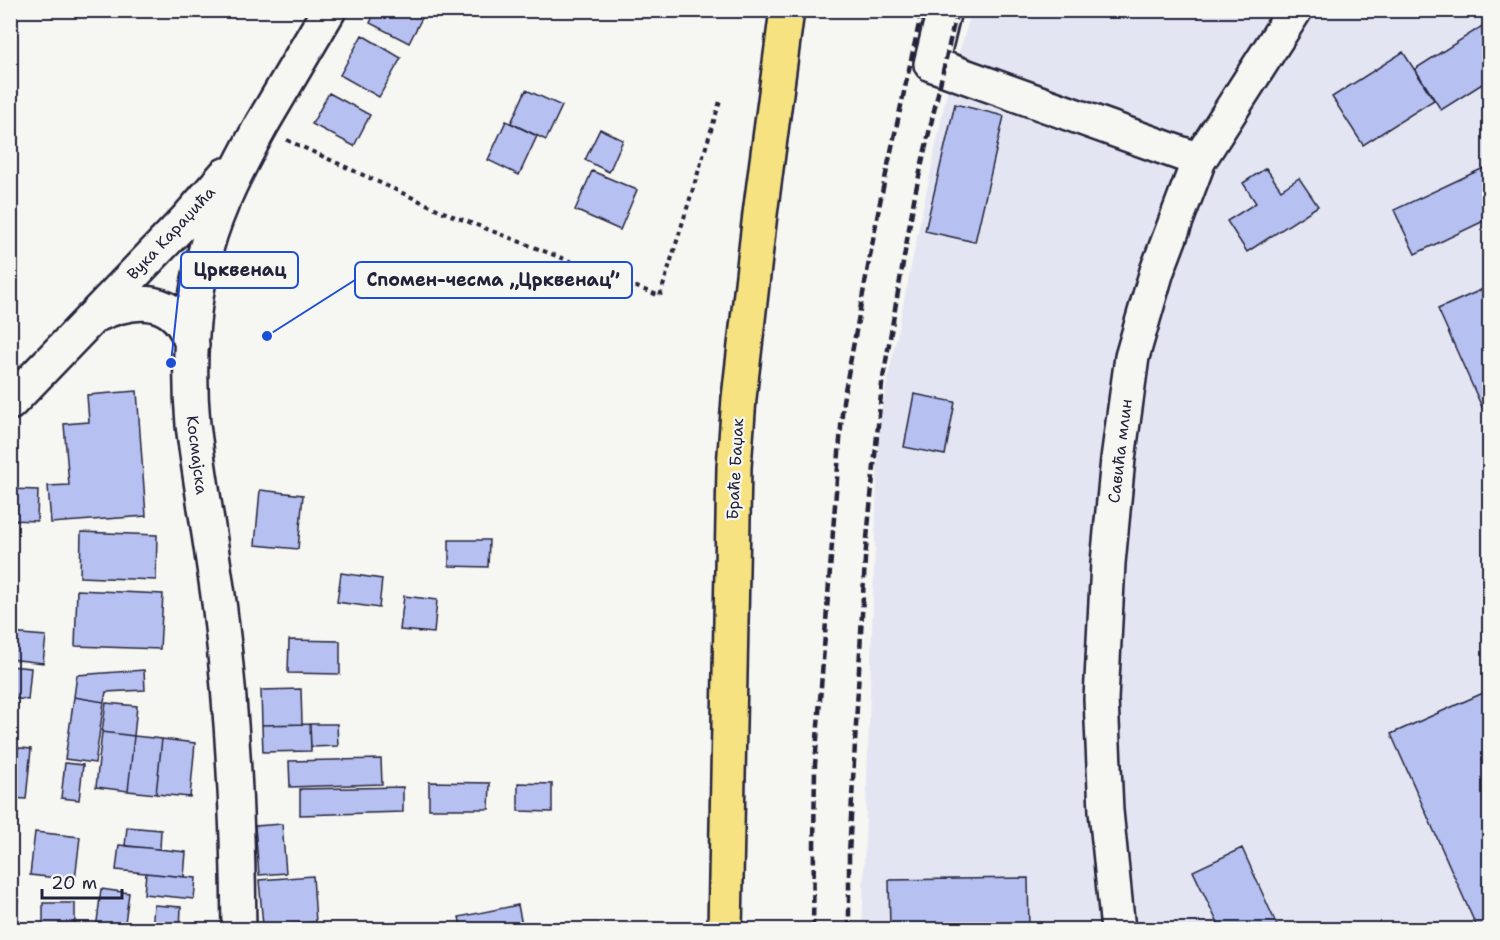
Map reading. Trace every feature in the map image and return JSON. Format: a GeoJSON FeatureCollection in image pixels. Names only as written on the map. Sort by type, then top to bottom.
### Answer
{"type":"FeatureCollection","features":[{"type":"Feature","properties":{"kind":"main road","name":"Браће Баџак"},"geometry":{"type":"LineString","coordinates":[[725,930],[734,467],[739,398],[760,214],[787,10]]}},
{"type":"Feature","properties":{"kind":"street","name":"Космајска"},"geometry":{"type":"LineString","coordinates":[[239,930],[238,843],[233,755],[220,611],[193,425],[190,371],[192,345],[198,290],[206,248],[222,205],[255,137],[329,10]]}},
{"type":"Feature","properties":{"kind":"street"},"geometry":{"type":"LineString","coordinates":[[944,10],[931,64],[1199,160]]}},
{"type":"Feature","properties":{"kind":"street","name":"Савића млин"},"geometry":{"type":"LineString","coordinates":[[1118,930],[1106,811],[1101,699],[1112,517],[1132,357],[1157,271],[1199,160],[1295,10]]}},
{"type":"Feature","properties":{"kind":"street","name":"Вука Караџића"},"geometry":{"type":"LineString","coordinates":[[10,403],[186,220],[255,137]]}},
{"type":"Feature","properties":{"kind":"street","name":"Вука Караџића"},"geometry":{"type":"LineString","coordinates":[[92,317],[128,303],[144,303],[160,307],[177,315],[187,328],[192,345]]}},
{"type":"Feature","properties":{"kind":"path"},"geometry":{"type":"LineString","coordinates":[[255,137],[660,296],[721,98]]}},
{"type":"Feature","properties":{"kind":"shaded area"},"geometry":{"type":"Polygon","coordinates":[[[972,11],[1489,11],[1489,929],[862,930],[879,422],[948,87],[972,11]]]}},
{"type":"Feature","properties":{"kind":"building"},"geometry":{"type":"Polygon","coordinates":[[[376,10],[417,10],[424,14],[409,43],[370,23],[376,10]]]}},
{"type":"Feature","properties":{"kind":"building"},"geometry":{"type":"Polygon","coordinates":[[[1490,21],[1490,79],[1441,110],[1415,69],[1490,21]]]}},
{"type":"Feature","properties":{"kind":"building"},"geometry":{"type":"Polygon","coordinates":[[[362,35],[401,58],[379,97],[340,75],[362,35]]]}},
{"type":"Feature","properties":{"kind":"building"},"geometry":{"type":"Polygon","coordinates":[[[1403,52],[1434,100],[1363,145],[1332,97],[1403,52]]]}},
{"type":"Feature","properties":{"kind":"building"},"geometry":{"type":"Polygon","coordinates":[[[526,90],[562,106],[546,140],[511,123],[526,90]]]}},
{"type":"Feature","properties":{"kind":"building"},"geometry":{"type":"Polygon","coordinates":[[[329,93],[370,115],[354,146],[312,124],[329,93]]]}},
{"type":"Feature","properties":{"kind":"building"},"geometry":{"type":"Polygon","coordinates":[[[955,104],[1004,116],[975,242],[925,231],[955,104]]]}},
{"type":"Feature","properties":{"kind":"building"},"geometry":{"type":"Polygon","coordinates":[[[506,121],[537,136],[519,175],[488,160],[506,121]]]}},
{"type":"Feature","properties":{"kind":"building"},"geometry":{"type":"Polygon","coordinates":[[[600,129],[623,140],[609,172],[585,160],[600,129]]]}},
{"type":"Feature","properties":{"kind":"building"},"geometry":{"type":"Polygon","coordinates":[[[1490,165],[1490,218],[1415,254],[1394,210],[1490,165]]]}},
{"type":"Feature","properties":{"kind":"building"},"geometry":{"type":"Polygon","coordinates":[[[1266,168],[1281,190],[1299,178],[1318,206],[1247,252],[1227,221],[1256,203],[1243,183],[1266,168]]]}},
{"type":"Feature","properties":{"kind":"building"},"geometry":{"type":"Polygon","coordinates":[[[592,171],[637,190],[620,230],[575,210],[592,171]]]}},
{"type":"Feature","properties":{"kind":"building"},"geometry":{"type":"Polygon","coordinates":[[[1490,286],[1490,425],[1438,309],[1490,286]]]}},
{"type":"Feature","properties":{"kind":"building"},"geometry":{"type":"Polygon","coordinates":[[[137,391],[146,516],[51,523],[48,486],[69,485],[64,424],[89,422],[87,395],[137,391]]]}},
{"type":"Feature","properties":{"kind":"building"},"geometry":{"type":"Polygon","coordinates":[[[914,394],[955,402],[945,455],[904,447],[914,394]]]}},
{"type":"Feature","properties":{"kind":"building"},"geometry":{"type":"Polygon","coordinates":[[[10,489],[38,490],[37,521],[10,520],[10,489]]]}},
{"type":"Feature","properties":{"kind":"building"},"geometry":{"type":"Polygon","coordinates":[[[260,490],[303,495],[298,549],[255,545],[260,490]]]}},
{"type":"Feature","properties":{"kind":"building"},"geometry":{"type":"Polygon","coordinates":[[[81,532],[157,535],[156,580],[80,577],[81,532]]]}},
{"type":"Feature","properties":{"kind":"building"},"geometry":{"type":"Polygon","coordinates":[[[449,540],[489,540],[488,567],[449,566],[449,540]]]}},
{"type":"Feature","properties":{"kind":"building"},"geometry":{"type":"Polygon","coordinates":[[[341,573],[382,579],[379,608],[337,602],[341,573]]]}},
{"type":"Feature","properties":{"kind":"building"},"geometry":{"type":"Polygon","coordinates":[[[77,590],[163,594],[160,649],[75,646],[77,590]]]}},
{"type":"Feature","properties":{"kind":"building"},"geometry":{"type":"Polygon","coordinates":[[[404,596],[437,600],[434,633],[400,630],[404,596]]]}},
{"type":"Feature","properties":{"kind":"building"},"geometry":{"type":"Polygon","coordinates":[[[10,633],[46,636],[43,663],[10,659],[10,633]]]}},
{"type":"Feature","properties":{"kind":"building"},"geometry":{"type":"Polygon","coordinates":[[[289,640],[340,641],[340,674],[288,673],[289,640]]]}},
{"type":"Feature","properties":{"kind":"building"},"geometry":{"type":"Polygon","coordinates":[[[10,666],[31,668],[28,700],[10,698],[10,666]]]}},
{"type":"Feature","properties":{"kind":"building"},"geometry":{"type":"Polygon","coordinates":[[[144,670],[145,690],[106,692],[104,702],[74,697],[77,675],[144,670]]]}},
{"type":"Feature","properties":{"kind":"building"},"geometry":{"type":"Polygon","coordinates":[[[301,689],[302,724],[262,725],[261,690],[301,689]]]}},
{"type":"Feature","properties":{"kind":"building"},"geometry":{"type":"Polygon","coordinates":[[[1490,690],[1490,930],[1478,930],[1391,734],[1490,690]]]}},
{"type":"Feature","properties":{"kind":"building"},"geometry":{"type":"Polygon","coordinates":[[[74,697],[104,702],[95,763],[65,759],[74,697]]]}},
{"type":"Feature","properties":{"kind":"building"},"geometry":{"type":"Polygon","coordinates":[[[106,703],[137,706],[134,736],[102,732],[106,703]]]}},
{"type":"Feature","properties":{"kind":"building"},"geometry":{"type":"Polygon","coordinates":[[[310,724],[311,751],[263,752],[262,725],[310,724]]]}},
{"type":"Feature","properties":{"kind":"building"},"geometry":{"type":"Polygon","coordinates":[[[310,724],[337,724],[338,746],[311,747],[310,724]]]}},
{"type":"Feature","properties":{"kind":"building"},"geometry":{"type":"Polygon","coordinates":[[[102,732],[134,736],[128,791],[96,787],[102,732]]]}},
{"type":"Feature","properties":{"kind":"building"},"geometry":{"type":"Polygon","coordinates":[[[134,736],[162,739],[156,794],[128,791],[134,736]]]}},
{"type":"Feature","properties":{"kind":"building"},"geometry":{"type":"Polygon","coordinates":[[[162,739],[195,743],[190,797],[156,794],[162,739]]]}},
{"type":"Feature","properties":{"kind":"building"},"geometry":{"type":"Polygon","coordinates":[[[10,747],[31,749],[26,799],[10,798],[10,747]]]}},
{"type":"Feature","properties":{"kind":"building"},"geometry":{"type":"Polygon","coordinates":[[[381,759],[382,784],[290,787],[289,761],[381,759]]]}},
{"type":"Feature","properties":{"kind":"building"},"geometry":{"type":"Polygon","coordinates":[[[65,763],[83,765],[79,800],[61,798],[65,763]]]}},
{"type":"Feature","properties":{"kind":"building"},"geometry":{"type":"Polygon","coordinates":[[[429,782],[490,783],[489,809],[429,809],[429,782]]]}},
{"type":"Feature","properties":{"kind":"building"},"geometry":{"type":"Polygon","coordinates":[[[518,783],[552,784],[552,812],[518,811],[518,783]]]}},
{"type":"Feature","properties":{"kind":"building"},"geometry":{"type":"Polygon","coordinates":[[[403,787],[403,812],[300,815],[300,789],[403,787]]]}},
{"type":"Feature","properties":{"kind":"building"},"geometry":{"type":"Polygon","coordinates":[[[282,824],[286,873],[259,875],[255,826],[282,824]]]}},
{"type":"Feature","properties":{"kind":"building"},"geometry":{"type":"Polygon","coordinates":[[[127,827],[161,830],[160,849],[125,846],[127,827]]]}},
{"type":"Feature","properties":{"kind":"building"},"geometry":{"type":"Polygon","coordinates":[[[35,832],[80,837],[75,880],[30,875],[35,832]]]}},
{"type":"Feature","properties":{"kind":"building"},"geometry":{"type":"Polygon","coordinates":[[[119,845],[186,852],[184,877],[116,870],[119,845]]]}},
{"type":"Feature","properties":{"kind":"building"},"geometry":{"type":"Polygon","coordinates":[[[1242,848],[1279,930],[1221,930],[1193,871],[1242,848]]]}},
{"type":"Feature","properties":{"kind":"building"},"geometry":{"type":"Polygon","coordinates":[[[146,873],[196,878],[194,899],[144,894],[146,873]]]}},
{"type":"Feature","properties":{"kind":"building"},"geometry":{"type":"Polygon","coordinates":[[[313,876],[316,922],[263,926],[259,880],[313,876]]]}},
{"type":"Feature","properties":{"kind":"building"},"geometry":{"type":"Polygon","coordinates":[[[1028,878],[1029,930],[890,930],[889,880],[1028,878]]]}},
{"type":"Feature","properties":{"kind":"building"},"geometry":{"type":"Polygon","coordinates":[[[101,889],[129,893],[124,930],[96,930],[101,889]]]}},
{"type":"Feature","properties":{"kind":"building"},"geometry":{"type":"Polygon","coordinates":[[[10,899],[18,900],[14,923],[10,922],[10,899]]]}},
{"type":"Feature","properties":{"kind":"building"},"geometry":{"type":"Polygon","coordinates":[[[43,903],[75,903],[75,930],[43,930],[43,903]]]}},
{"type":"Feature","properties":{"kind":"building"},"geometry":{"type":"Polygon","coordinates":[[[154,905],[181,907],[180,930],[152,930],[154,905]]]}},
{"type":"Feature","properties":{"kind":"building"},"geometry":{"type":"Polygon","coordinates":[[[518,905],[523,930],[462,930],[459,917],[518,905]]]}},
{"type":"Feature","properties":{"kind":"building"},"geometry":{"type":"Polygon","coordinates":[[[125,923],[145,925],[144,930],[124,930],[125,923]]]}},
{"type":"Feature","properties":{"kind":"building"},"geometry":{"type":"Polygon","coordinates":[[[424,923],[425,930],[379,930],[424,923]]]}},
{"type":"Feature","properties":{"kind":"railway"},"geometry":{"type":"LineString","coordinates":[[813,930],[815,765],[843,401],[881,197],[922,10]]}},
{"type":"Feature","properties":{"kind":"railway"},"geometry":{"type":"LineString","coordinates":[[849,930],[849,854],[865,559],[882,384],[915,194],[957,10]]}},
{"type":"Feature","properties":{"kind":"place","name":"Спомен-чесма „Црквенац”"},"geometry":{"type":"Point","coordinates":[267,336]}},
{"type":"Feature","properties":{"kind":"place","name":"Црквенац"},"geometry":{"type":"Point","coordinates":[171,363]}}]}
